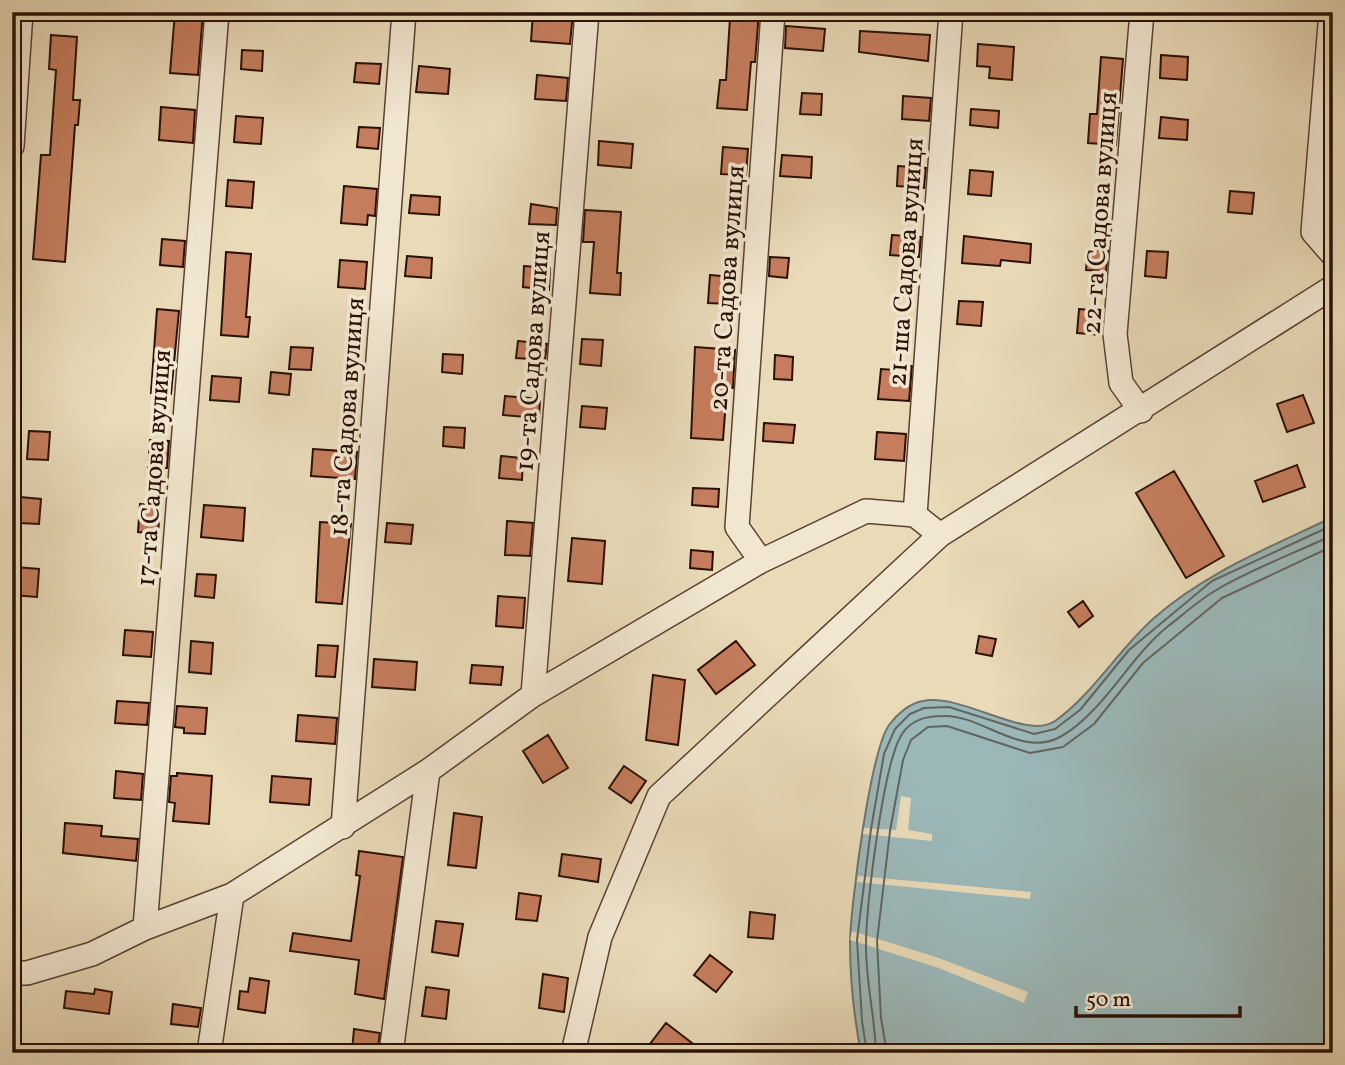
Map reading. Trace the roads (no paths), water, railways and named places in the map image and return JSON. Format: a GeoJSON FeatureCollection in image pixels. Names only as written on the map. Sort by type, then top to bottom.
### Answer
{"type":"FeatureCollection","features":[{"type":"Feature","properties":{"kind":"street"},"geometry":{"type":"LineString","coordinates":[[12,146],[22,12]]}},
{"type":"Feature","properties":{"kind":"street","name":"17-та Садова вулиця"},"geometry":{"type":"LineString","coordinates":[[145,928],[217,12]]}},
{"type":"Feature","properties":{"kind":"street","name":"18-та Садова вулиця"},"geometry":{"type":"LineString","coordinates":[[343,827],[404,12]]}},
{"type":"Feature","properties":{"kind":"street","name":"19-та Садова вулиця"},"geometry":{"type":"LineString","coordinates":[[533,695],[586,12]]}},
{"type":"Feature","properties":{"kind":"street","name":"20-та Садова вулиця"},"geometry":{"type":"LineString","coordinates":[[761,561],[737,527],[773,12]]}},
{"type":"Feature","properties":{"kind":"street","name":"21-ша Садова вулиця"},"geometry":{"type":"LineString","coordinates":[[915,515],[951,12]]}},
{"type":"Feature","properties":{"kind":"street","name":"22-га Садова вулиця"},"geometry":{"type":"LineString","coordinates":[[1141,411],[1121,383],[1115,334],[1142,12]]}},
{"type":"Feature","properties":{"kind":"street"},"geometry":{"type":"LineString","coordinates":[[1331,12],[1313,232],[1333,255]]}},
{"type":"Feature","properties":{"kind":"street"},"geometry":{"type":"LineString","coordinates":[[573,1053],[600,937],[659,796],[940,535],[1141,411],[1333,287]]}},
{"type":"Feature","properties":{"kind":"street"},"geometry":{"type":"LineString","coordinates":[[12,973],[27,973],[92,954],[145,928],[232,895],[428,771],[533,695],[761,561],[866,511],[915,515],[940,535]]}},
{"type":"Feature","properties":{"kind":"street"},"geometry":{"type":"LineString","coordinates":[[391,1053],[428,771]]}},
{"type":"Feature","properties":{"kind":"street"},"geometry":{"type":"LineString","coordinates":[[209,1053],[232,895]]}},
{"type":"Feature","properties":{"kind":"water"},"geometry":{"type":"Polygon","coordinates":[[[1333,517],[1333,1053],[861,1053],[854,1012],[851,923],[875,765],[882,741],[892,721],[913,704],[939,700],[1028,725],[1043,726],[1055,721],[1081,698],[1141,630],[1174,602],[1217,574],[1333,517]]]}}]}
